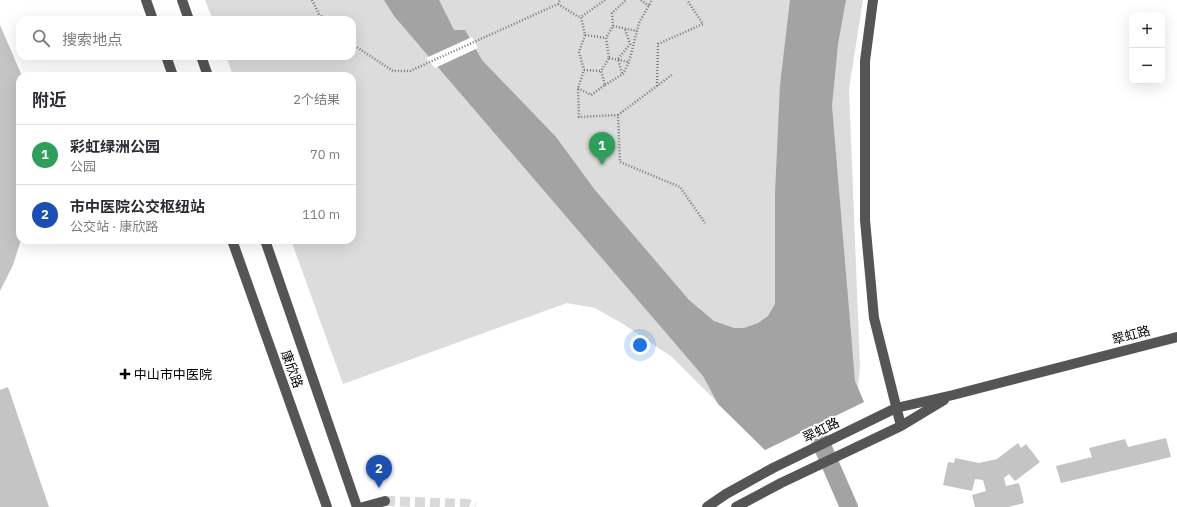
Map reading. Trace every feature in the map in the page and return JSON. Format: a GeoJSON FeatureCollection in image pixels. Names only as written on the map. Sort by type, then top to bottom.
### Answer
{"type":"FeatureCollection","features":[{"type":"Feature","properties":{"kind":"street"},"geometry":{"type":"LineString","coordinates":[[146,0],[152,16]]}},
{"type":"Feature","properties":{"kind":"street"},"geometry":{"type":"LineString","coordinates":[[182,0],[188,16]]}},
{"type":"Feature","properties":{"kind":"street"},"geometry":{"type":"LineString","coordinates":[[873,0],[865,61],[865,220],[874,318],[901,426]]}},
{"type":"Feature","properties":{"kind":"street"},"geometry":{"type":"LineString","coordinates":[[167,60],[172,72]]}},
{"type":"Feature","properties":{"kind":"street"},"geometry":{"type":"LineString","coordinates":[[202,60],[207,72]]}},
{"type":"Feature","properties":{"kind":"street","name":"康欣路"},"geometry":{"type":"LineString","coordinates":[[233,244],[327,507]]}},
{"type":"Feature","properties":{"kind":"street","name":"康欣路"},"geometry":{"type":"LineString","coordinates":[[266,244],[357,507]]}},
{"type":"Feature","properties":{"kind":"street","name":"翠虹路"},"geometry":{"type":"LineString","coordinates":[[708,507],[726,494],[773,468],[896,408],[953,395],[1177,337]]}},
{"type":"Feature","properties":{"kind":"street","name":"翠虹路"},"geometry":{"type":"LineString","coordinates":[[736,507],[781,483],[901,426],[953,395]]}},
{"type":"Feature","properties":{"kind":"street"},"geometry":{"type":"LineString","coordinates":[[363,507],[385,502]]}},
{"type":"Feature","properties":{"kind":"path"},"geometry":{"type":"LineString","coordinates":[[312,0],[321,16]]}},
{"type":"Feature","properties":{"kind":"path"},"geometry":{"type":"LineString","coordinates":[[356,47],[393,71],[418,68],[558,4],[560,0]]}},
{"type":"Feature","properties":{"kind":"path"},"geometry":{"type":"LineString","coordinates":[[581,17],[605,0]]}},
{"type":"Feature","properties":{"kind":"path"},"geometry":{"type":"LineString","coordinates":[[605,85],[601,71],[609,58],[606,38],[613,26],[612,13],[626,0]]}},
{"type":"Feature","properties":{"kind":"path"},"geometry":{"type":"LineString","coordinates":[[641,0],[649,6]]}},
{"type":"Feature","properties":{"kind":"path"},"geometry":{"type":"LineString","coordinates":[[578,88],[591,95],[623,74],[629,62],[639,23],[652,0]]}},
{"type":"Feature","properties":{"kind":"path"},"geometry":{"type":"LineString","coordinates":[[657,86],[658,44],[702,24],[687,0]]}},
{"type":"Feature","properties":{"kind":"path"},"geometry":{"type":"LineString","coordinates":[[558,4],[581,17]]}},
{"type":"Feature","properties":{"kind":"path"},"geometry":{"type":"LineString","coordinates":[[581,17],[585,35],[579,52],[584,70],[578,88],[579,117],[618,115],[673,74]]}},
{"type":"Feature","properties":{"kind":"path"},"geometry":{"type":"LineString","coordinates":[[613,26],[637,31]]}},
{"type":"Feature","properties":{"kind":"path"},"geometry":{"type":"LineString","coordinates":[[618,59],[630,44],[625,29]]}},
{"type":"Feature","properties":{"kind":"path"},"geometry":{"type":"LineString","coordinates":[[585,35],[606,38]]}},
{"type":"Feature","properties":{"kind":"path"},"geometry":{"type":"LineString","coordinates":[[609,58],[629,62]]}},
{"type":"Feature","properties":{"kind":"path"},"geometry":{"type":"LineString","coordinates":[[618,59],[623,74]]}},
{"type":"Feature","properties":{"kind":"path"},"geometry":{"type":"LineString","coordinates":[[584,70],[601,71]]}},
{"type":"Feature","properties":{"kind":"path"},"geometry":{"type":"LineString","coordinates":[[618,115],[620,162],[680,187],[705,223]]}},
{"type":"Feature","properties":{"kind":"shaded area"},"geometry":{"type":"Polygon","coordinates":[[[205,0],[863,0],[849,89],[860,367],[858,387],[864,402],[765,450],[672,357],[623,324],[595,308],[567,303],[343,384],[292,244],[356,244],[356,72],[232,72],[227,60],[356,60],[356,16],[211,16],[205,0]]]}},
{"type":"Feature","properties":{"kind":"shaded area"},"geometry":{"type":"Polygon","coordinates":[[[384,0],[439,0],[454,30],[465,30],[482,60],[556,137],[595,190],[689,300],[714,321],[734,328],[744,328],[758,323],[768,316],[775,304],[775,193],[780,85],[790,0],[846,0],[838,44],[832,106],[855,381],[864,402],[765,450],[718,404],[703,376],[394,16],[384,0]]]}},
{"type":"Feature","properties":{"kind":"pier"},"geometry":{"type":"Polygon","coordinates":[[[472,37],[478,48],[435,68],[426,58],[472,37]]]}},
{"type":"Feature","properties":{"kind":"building"},"geometry":{"type":"Polygon","coordinates":[[[0,25],[20,72],[16,72],[16,244],[20,244],[13,265],[0,291],[0,25]]]}},
{"type":"Feature","properties":{"kind":"building"},"geometry":{"type":"Polygon","coordinates":[[[8,387],[49,507],[0,507],[0,390],[8,387]]]}},
{"type":"Feature","properties":{"kind":"building"},"geometry":{"type":"Polygon","coordinates":[[[1166,438],[1171,457],[1061,483],[1056,466],[1092,457],[1089,448],[1125,439],[1128,447],[1166,438]]]}},
{"type":"Feature","properties":{"kind":"building"},"geometry":{"type":"Polygon","coordinates":[[[1018,443],[1021,448],[1026,444],[1040,462],[1015,481],[1009,474],[1004,478],[1006,486],[1019,483],[1024,503],[1008,507],[975,507],[972,495],[986,491],[983,480],[975,479],[972,491],[943,485],[948,462],[954,463],[955,458],[979,463],[997,459],[1018,443]]]}},
{"type":"Feature","properties":{"kind":"waterway"},"geometry":{"type":"LineString","coordinates":[[814,427],[849,507]]}},
{"type":"Feature","properties":{"kind":"tunnel"},"geometry":{"type":"LineString","coordinates":[[385,501],[468,504],[475,507]]}},
{"type":"Feature","properties":{"kind":"place","name":"彩虹绿洲公园"},"geometry":{"type":"Point","coordinates":[602,165]}},
{"type":"Feature","properties":{"kind":"place","name":"中山市中医院"},"geometry":{"type":"Point","coordinates":[125,374]}},
{"type":"Feature","properties":{"kind":"place","name":"市中医院公交枢纽站"},"geometry":{"type":"Point","coordinates":[379,488]}}]}
